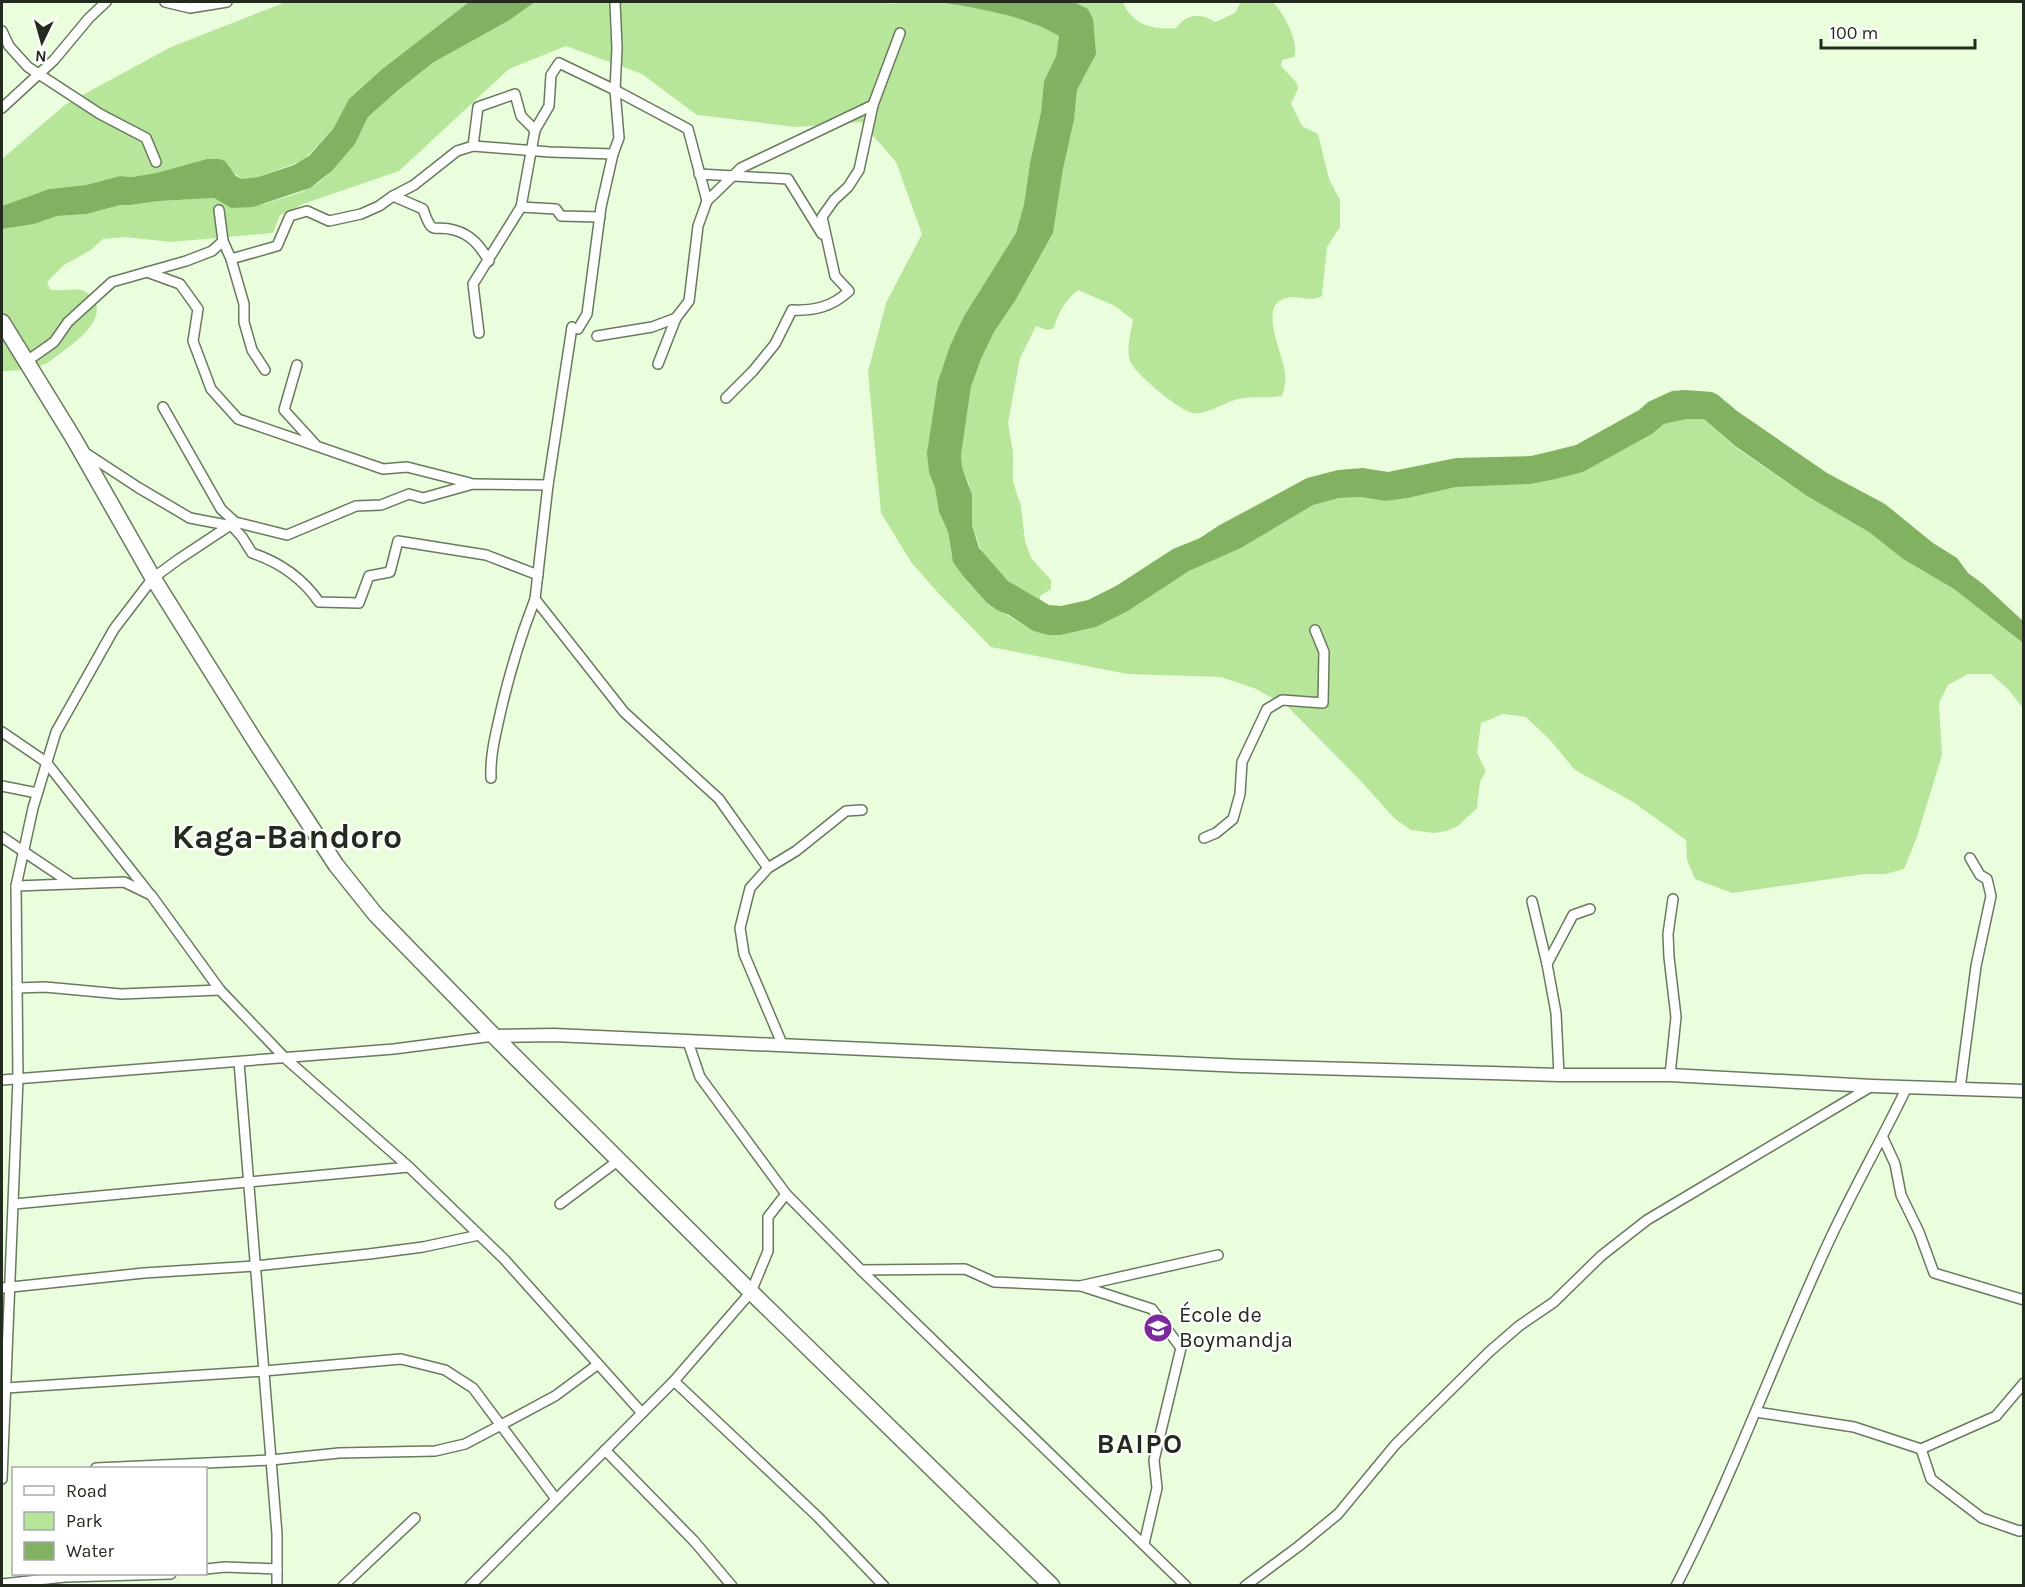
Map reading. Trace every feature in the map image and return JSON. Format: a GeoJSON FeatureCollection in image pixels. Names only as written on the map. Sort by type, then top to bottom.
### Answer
{"type":"FeatureCollection","features":[{"type":"Feature","properties":{"kind":"main road"},"geometry":{"type":"LineString","coordinates":[[2,322],[80,449],[153,578],[255,741],[336,865],[376,915],[751,1292],[1052,1586]]}},
{"type":"Feature","properties":{"kind":"street"},"geometry":{"type":"LineString","coordinates":[[2,108],[54,60],[89,18],[106,2]]}},
{"type":"Feature","properties":{"kind":"street"},"geometry":{"type":"LineString","coordinates":[[165,2],[189,8],[227,2]]}},
{"type":"Feature","properties":{"kind":"street"},"geometry":{"type":"LineString","coordinates":[[491,778],[490,758],[511,669],[535,599],[548,485],[575,328],[587,314],[600,217],[613,154],[619,138],[615,90],[617,48],[615,2]]}},
{"type":"Feature","properties":{"kind":"street"},"geometry":{"type":"LineString","coordinates":[[2,31],[9,46],[28,67],[100,114],[146,138],[156,162]]}},
{"type":"Feature","properties":{"kind":"street"},"geometry":{"type":"LineString","coordinates":[[726,398],[775,344],[792,310],[809,310],[828,306],[849,291],[835,276],[822,217],[834,200],[848,187],[859,170],[873,105],[900,33]]}},
{"type":"Feature","properties":{"kind":"street"},"geometry":{"type":"LineString","coordinates":[[479,333],[473,284],[521,207],[535,130],[549,106],[551,75],[559,63],[688,129],[707,201]]}},
{"type":"Feature","properties":{"kind":"street"},"geometry":{"type":"LineString","coordinates":[[473,146],[478,107],[515,94],[521,116],[535,130]]}},
{"type":"Feature","properties":{"kind":"street"},"geometry":{"type":"LineString","coordinates":[[658,364],[676,318],[689,301],[698,226],[707,201],[741,168],[873,105]]}},
{"type":"Feature","properties":{"kind":"street"},"geometry":{"type":"LineString","coordinates":[[231,259],[278,246],[290,216],[307,211],[329,220],[361,214],[379,206],[414,185],[457,151],[473,146],[613,154]]}},
{"type":"Feature","properties":{"kind":"street"},"geometry":{"type":"LineString","coordinates":[[699,174],[788,179],[826,241]]}},
{"type":"Feature","properties":{"kind":"street"},"geometry":{"type":"LineString","coordinates":[[393,196],[423,209],[428,224],[436,230],[453,229],[478,242],[489,261]]}},
{"type":"Feature","properties":{"kind":"street"},"geometry":{"type":"LineString","coordinates":[[521,207],[556,209],[561,216],[600,217]]}},
{"type":"Feature","properties":{"kind":"street"},"geometry":{"type":"LineString","coordinates":[[219,210],[223,241],[231,259],[244,304],[244,322],[252,350],[265,370]]}},
{"type":"Feature","properties":{"kind":"street"},"geometry":{"type":"LineString","coordinates":[[27,361],[54,342],[68,322],[112,282],[186,261],[212,251],[223,241]]}},
{"type":"Feature","properties":{"kind":"street"},"geometry":{"type":"LineString","coordinates":[[147,272],[180,284],[198,309],[193,341],[211,389],[238,419],[383,469],[407,467],[473,484],[548,485]]}},
{"type":"Feature","properties":{"kind":"street"},"geometry":{"type":"LineString","coordinates":[[597,336],[652,327],[676,318]]}},
{"type":"Feature","properties":{"kind":"street"},"geometry":{"type":"LineString","coordinates":[[297,365],[284,410],[317,446]]}},
{"type":"Feature","properties":{"kind":"street"},"geometry":{"type":"LineString","coordinates":[[163,406],[221,509],[252,554],[270,559],[308,587],[319,602],[359,603],[369,576],[390,572],[398,541],[486,555],[538,575]]}},
{"type":"Feature","properties":{"kind":"street"},"geometry":{"type":"LineString","coordinates":[[80,449],[190,519],[233,524],[287,535],[356,506],[381,505],[409,494],[423,498],[473,484]]}},
{"type":"Feature","properties":{"kind":"street"},"geometry":{"type":"LineString","coordinates":[[2,1478],[6,1388],[6,1287],[14,1204],[18,1079],[16,886],[37,793],[56,732],[114,629],[153,578],[233,524]]}},
{"type":"Feature","properties":{"kind":"street"},"geometry":{"type":"LineString","coordinates":[[535,599],[624,712],[719,799],[768,868]]}},
{"type":"Feature","properties":{"kind":"street"},"geometry":{"type":"LineString","coordinates":[[1204,838],[1216,833],[1233,819],[1240,794],[1242,762],[1267,709],[1282,700],[1323,703],[1324,652],[1315,630]]}},
{"type":"Feature","properties":{"kind":"street"},"geometry":{"type":"LineString","coordinates":[[2,732],[46,762],[151,895],[220,990],[285,1058],[408,1167],[504,1259],[642,1413]]}},
{"type":"Feature","properties":{"kind":"street"},"geometry":{"type":"LineString","coordinates":[[2,786],[37,793]]}},
{"type":"Feature","properties":{"kind":"street"},"geometry":{"type":"LineString","coordinates":[[783,1046],[744,954],[740,928],[750,888],[768,868],[796,851],[846,811],[862,810]]}},
{"type":"Feature","properties":{"kind":"street"},"geometry":{"type":"LineString","coordinates":[[2,837],[73,884]]}},
{"type":"Feature","properties":{"kind":"street"},"geometry":{"type":"LineString","coordinates":[[1960,1089],[1976,966],[1991,896],[1987,879],[1980,875],[1970,858]]}},
{"type":"Feature","properties":{"kind":"street"},"geometry":{"type":"LineString","coordinates":[[16,886],[124,882],[151,895]]}},
{"type":"Feature","properties":{"kind":"street"},"geometry":{"type":"LineString","coordinates":[[1670,1075],[1676,1017],[1668,957],[1668,934],[1673,899]]}},
{"type":"Feature","properties":{"kind":"street"},"geometry":{"type":"LineString","coordinates":[[1532,901],[1556,1014],[1559,1075]]}},
{"type":"Feature","properties":{"kind":"street"},"geometry":{"type":"LineString","coordinates":[[1547,964],[1573,915],[1590,909]]}},
{"type":"Feature","properties":{"kind":"street"},"geometry":{"type":"LineString","coordinates":[[17,988],[45,987],[121,994],[220,990]]}},
{"type":"Feature","properties":{"kind":"street"},"geometry":{"type":"LineString","coordinates":[[2,1080],[394,1049],[494,1036],[554,1035],[1243,1066],[1559,1075],[1670,1075],[1872,1086],[2024,1091]]}},
{"type":"Feature","properties":{"kind":"street"},"geometry":{"type":"LineString","coordinates":[[688,1042],[700,1077],[786,1194],[1186,1586]]}},
{"type":"Feature","properties":{"kind":"street"},"geometry":{"type":"LineString","coordinates":[[239,1062],[277,1534],[277,1586]]}},
{"type":"Feature","properties":{"kind":"street"},"geometry":{"type":"LineString","coordinates":[[1245,1586],[1338,1514],[1395,1445],[1489,1352],[1519,1326],[1554,1302],[1601,1256],[1647,1220],[1872,1086]]}},
{"type":"Feature","properties":{"kind":"street"},"geometry":{"type":"LineString","coordinates":[[1676,1586],[1756,1412],[1831,1237],[1907,1087]]}},
{"type":"Feature","properties":{"kind":"street"},"geometry":{"type":"LineString","coordinates":[[1883,1138],[1895,1164],[1901,1195],[1919,1232],[1934,1273],[2024,1300]]}},
{"type":"Feature","properties":{"kind":"street"},"geometry":{"type":"LineString","coordinates":[[560,1204],[619,1160]]}},
{"type":"Feature","properties":{"kind":"street"},"geometry":{"type":"LineString","coordinates":[[14,1204],[408,1167]]}},
{"type":"Feature","properties":{"kind":"street"},"geometry":{"type":"LineString","coordinates":[[470,1586],[674,1381],[751,1292],[768,1251],[768,1217],[786,1194]]}},
{"type":"Feature","properties":{"kind":"street"},"geometry":{"type":"LineString","coordinates":[[6,1287],[255,1266],[412,1249],[479,1235]]}},
{"type":"Feature","properties":{"kind":"street"},"geometry":{"type":"LineString","coordinates":[[861,1270],[965,1269],[994,1282],[1080,1286],[1218,1255]]}},
{"type":"Feature","properties":{"kind":"street"},"geometry":{"type":"LineString","coordinates":[[1080,1286],[1152,1310],[1181,1348],[1154,1460],[1157,1488],[1144,1544]]}},
{"type":"Feature","properties":{"kind":"street"},"geometry":{"type":"LineString","coordinates":[[6,1388],[264,1371],[402,1359],[445,1370],[473,1388],[556,1499]]}},
{"type":"Feature","properties":{"kind":"street"},"geometry":{"type":"LineString","coordinates":[[118,1467],[271,1460],[339,1454],[435,1451],[465,1444],[501,1425],[555,1396],[597,1365]]}},
{"type":"Feature","properties":{"kind":"street"},"geometry":{"type":"LineString","coordinates":[[674,1381],[818,1517],[884,1586]]}},
{"type":"Feature","properties":{"kind":"street"},"geometry":{"type":"LineString","coordinates":[[1756,1412],[1854,1427],[1921,1449],[1996,1416],[2024,1383]]}},
{"type":"Feature","properties":{"kind":"street"},"geometry":{"type":"LineString","coordinates":[[1921,1449],[1931,1479],[1982,1518],[2019,1531],[2024,1530]]}},
{"type":"Feature","properties":{"kind":"street"},"geometry":{"type":"LineString","coordinates":[[605,1450],[694,1541],[732,1586]]}},
{"type":"Feature","properties":{"kind":"street"},"geometry":{"type":"LineString","coordinates":[[343,1586],[415,1518]]}},
{"type":"Feature","properties":{"kind":"street"},"geometry":{"type":"LineString","coordinates":[[207,1569],[225,1567],[277,1569]]}},
{"type":"Feature","properties":{"kind":"street"},"geometry":{"type":"LineString","coordinates":[[2,1584],[65,1577],[136,1575]]}},
{"type":"Feature","properties":{"kind":"green space"},"geometry":{"type":"Polygon","coordinates":[[[286,2],[469,2],[381,70],[349,99],[333,129],[304,160],[258,177],[242,179],[232,171],[207,159],[156,173],[132,177],[120,176],[86,185],[49,189],[2,206],[2,159],[66,104],[171,47],[286,2]]]}},
{"type":"Feature","properties":{"kind":"green space"},"geometry":{"type":"Polygon","coordinates":[[[535,2],[939,2],[1001,13],[1032,23],[1059,36],[1056,56],[1044,81],[1041,112],[1024,204],[1016,233],[964,316],[941,371],[935,488],[939,512],[948,532],[951,553],[964,577],[986,602],[1033,631],[1061,635],[1096,627],[1128,611],[1189,571],[1241,548],[1313,505],[1339,498],[1361,497],[1385,501],[1456,487],[1531,484],[1556,479],[1583,472],[1652,434],[1664,424],[1687,419],[1704,419],[1735,447],[1807,496],[1869,532],[1903,559],[1954,589],[2023,643],[2023,708],[2008,689],[1991,674],[1968,674],[1948,685],[1939,703],[1942,755],[1917,837],[1904,869],[1885,874],[1865,874],[1732,893],[1695,879],[1687,860],[1686,840],[1633,802],[1575,770],[1550,740],[1526,717],[1503,714],[1481,723],[1477,753],[1486,771],[1480,782],[1477,808],[1458,826],[1447,831],[1434,833],[1411,830],[1394,818],[1287,706],[1254,688],[1221,677],[1127,674],[991,647],[911,562],[881,513],[868,372],[886,303],[922,234],[896,162],[861,122],[796,127],[697,115],[642,74],[566,46],[509,69],[399,171],[303,204],[280,215],[273,233],[171,242],[125,237],[103,239],[91,250],[64,265],[47,282],[50,289],[82,290],[94,300],[97,308],[96,317],[85,333],[45,364],[27,369],[2,371],[2,229],[34,224],[57,216],[87,214],[120,205],[214,198],[231,208],[264,204],[302,192],[318,183],[332,171],[355,144],[368,117],[397,91],[434,62],[508,21],[535,2]]]}},
{"type":"Feature","properties":{"kind":"green space"},"geometry":{"type":"Polygon","coordinates":[[[1074,2],[1123,2],[1132,16],[1144,24],[1159,28],[1176,28],[1184,20],[1194,16],[1215,22],[1235,13],[1241,2],[1273,2],[1286,20],[1295,44],[1294,57],[1282,60],[1281,66],[1297,83],[1298,89],[1291,104],[1302,126],[1318,134],[1329,179],[1340,200],[1340,227],[1327,247],[1322,296],[1311,299],[1294,297],[1282,299],[1274,309],[1273,326],[1285,372],[1282,396],[1238,399],[1203,413],[1187,411],[1168,399],[1133,367],[1129,356],[1129,345],[1133,320],[1115,306],[1078,290],[1062,308],[1053,329],[1047,330],[1036,326],[1020,358],[1008,423],[1013,452],[1013,482],[1021,506],[1025,541],[1031,558],[1051,580],[1051,589],[1040,596],[1040,601],[1008,581],[982,553],[972,525],[969,484],[962,467],[961,455],[971,387],[981,359],[994,332],[1015,301],[1053,233],[1063,169],[1074,120],[1077,90],[1088,69],[1077,3],[1074,2]]]}},
{"type":"Feature","properties":{"kind":"water"},"geometry":{"type":"Polygon","coordinates":[[[469,2],[535,2],[508,21],[434,62],[397,91],[368,117],[355,144],[332,171],[310,188],[253,207],[231,208],[214,198],[159,201],[120,205],[87,214],[57,216],[34,224],[2,229],[2,206],[49,189],[86,185],[120,176],[132,177],[156,173],[207,159],[225,161],[236,176],[242,179],[258,177],[294,165],[309,156],[333,129],[349,99],[381,70],[469,2]]]}},
{"type":"Feature","properties":{"kind":"water"},"geometry":{"type":"Polygon","coordinates":[[[940,2],[1074,2],[1088,9],[1093,19],[1096,54],[1077,90],[1074,120],[1063,169],[1053,233],[1015,301],[994,332],[971,387],[961,455],[962,467],[972,495],[972,525],[979,548],[1008,581],[1049,605],[1061,606],[1088,600],[1116,586],[1173,549],[1200,538],[1307,478],[1338,470],[1363,468],[1388,472],[1456,458],[1531,456],[1576,445],[1639,410],[1648,402],[1672,391],[1685,390],[1712,392],[1718,395],[1737,411],[1827,473],[1885,504],[1933,543],[1957,558],[1968,573],[2023,621],[2023,643],[1954,589],[1903,559],[1869,532],[1807,496],[1735,446],[1704,419],[1687,419],[1664,424],[1652,434],[1583,472],[1556,479],[1531,484],[1456,487],[1385,501],[1361,497],[1339,498],[1313,505],[1241,548],[1189,571],[1128,611],[1096,627],[1061,635],[1049,635],[1033,631],[997,610],[986,602],[953,562],[948,532],[939,512],[935,488],[929,472],[927,453],[938,381],[950,346],[964,316],[1016,233],[1024,204],[1041,112],[1044,81],[1056,56],[1059,36],[1016,18],[940,2]]]}},
{"type":"Feature","properties":{"kind":"place","name":"École de Boymandja"},"geometry":{"type":"Point","coordinates":[1158,1328]}},
{"type":"Feature","properties":{"kind":"district","name":"Kaga-Bandoro"},"geometry":{"type":"Point","coordinates":[287,837]}},
{"type":"Feature","properties":{"kind":"district","name":"BAIPO"},"geometry":{"type":"Point","coordinates":[1140,1443]}}]}
